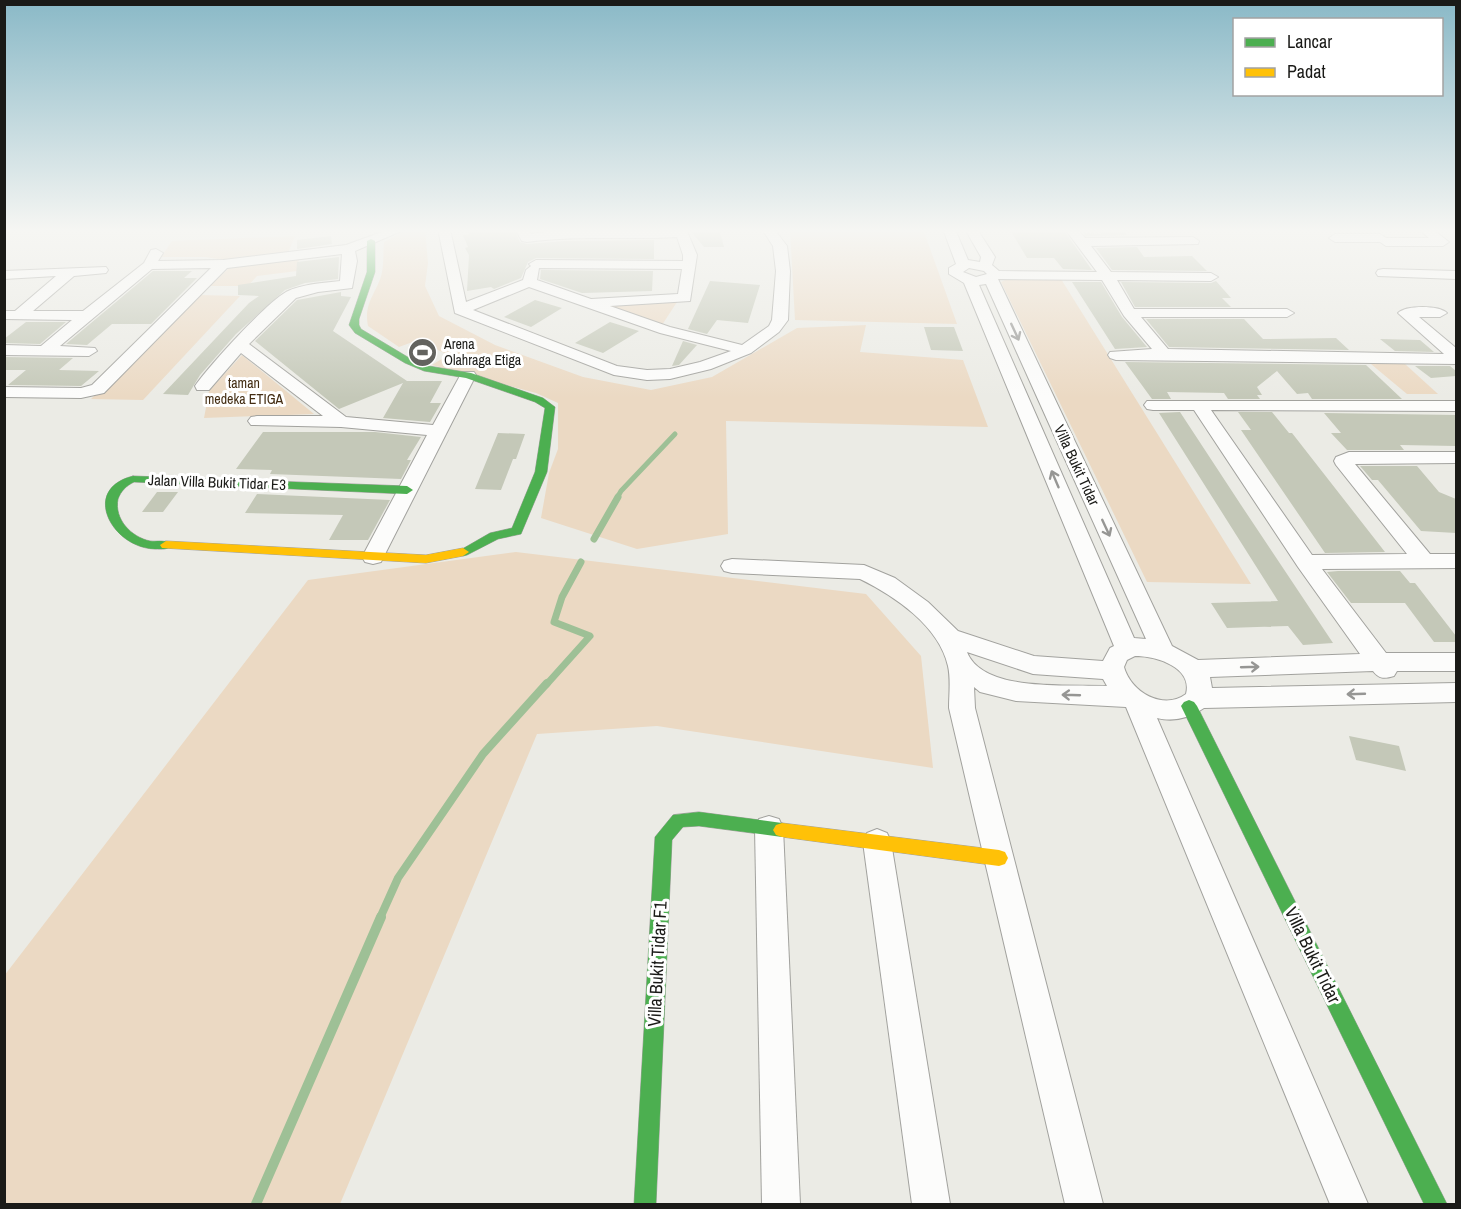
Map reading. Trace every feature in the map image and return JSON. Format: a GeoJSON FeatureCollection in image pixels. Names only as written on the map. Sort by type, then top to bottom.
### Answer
{"type":"FeatureCollection","features":[{"type":"Feature","properties":{"kind":"street"},"geometry":{"type":"LineString","coordinates":[[12,315],[52,285]]}},
{"type":"Feature","properties":{"kind":"street"},"geometry":{"type":"LineString","coordinates":[[45,350],[124,285]]}},
{"type":"Feature","properties":{"kind":"street"},"geometry":{"type":"LineString","coordinates":[[4,392],[81,393],[98,389],[202,285]]}},
{"type":"Feature","properties":{"kind":"street"},"geometry":{"type":"LineString","coordinates":[[203,386],[242,346],[260,323],[291,295],[317,288],[343,285]]}},
{"type":"Feature","properties":{"kind":"street"},"geometry":{"type":"LineString","coordinates":[[350,285],[367,288]]}},
{"type":"Feature","properties":{"kind":"street"},"geometry":{"type":"LineString","coordinates":[[455,285],[460,310]]}},
{"type":"Feature","properties":{"kind":"street"},"geometry":{"type":"LineString","coordinates":[[460,310],[521,285]]}},
{"type":"Feature","properties":{"kind":"street"},"geometry":{"type":"LineString","coordinates":[[539,285],[586,302],[675,315],[745,350]]}},
{"type":"Feature","properties":{"kind":"street"},"geometry":{"type":"LineString","coordinates":[[675,315],[683,285]]}},
{"type":"Feature","properties":{"kind":"street"},"geometry":{"type":"LineString","coordinates":[[460,310],[614,370],[647,375],[670,374],[732,357],[774,329],[780,320],[781,285]]}},
{"type":"Feature","properties":{"kind":"street","name":"Villa Bukit Tidar"},"geometry":{"type":"LineString","coordinates":[[972,285],[1127,649]]}},
{"type":"Feature","properties":{"kind":"street","name":"Villa Bukit Tidar"},"geometry":{"type":"LineString","coordinates":[[996,285],[1163,651]]}},
{"type":"Feature","properties":{"kind":"street"},"geometry":{"type":"LineString","coordinates":[[1113,285],[1129,313],[1164,354]]}},
{"type":"Feature","properties":{"kind":"street","name":"Jalan Villa Bukit Tidar E3"},"geometry":{"type":"LineString","coordinates":[[367,288],[355,319],[354,325],[358,332],[408,362],[427,369],[468,375],[550,406],[541,472],[517,531],[494,536],[463,552],[426,559],[144,544],[110,518],[109,504],[117,487],[133,479],[407,490]]}},
{"type":"Feature","properties":{"kind":"street"},"geometry":{"type":"LineString","coordinates":[[586,302],[675,315]]}},
{"type":"Feature","properties":{"kind":"street"},"geometry":{"type":"LineString","coordinates":[[1129,313],[1287,313]]}},
{"type":"Feature","properties":{"kind":"street"},"geometry":{"type":"LineString","coordinates":[[1440,313],[1405,313],[1456,357]]}},
{"type":"Feature","properties":{"kind":"street"},"geometry":{"type":"LineString","coordinates":[[12,315],[86,316]]}},
{"type":"Feature","properties":{"kind":"street"},"geometry":{"type":"LineString","coordinates":[[242,346],[341,422]]}},
{"type":"Feature","properties":{"kind":"street"},"geometry":{"type":"LineString","coordinates":[[4,350],[89,351]]}},
{"type":"Feature","properties":{"kind":"street"},"geometry":{"type":"LineString","coordinates":[[1116,355],[1456,357]]}},
{"type":"Feature","properties":{"kind":"street"},"geometry":{"type":"LineString","coordinates":[[373,557],[468,375]]}},
{"type":"Feature","properties":{"kind":"street"},"geometry":{"type":"LineString","coordinates":[[1153,405],[1456,406]]}},
{"type":"Feature","properties":{"kind":"street"},"geometry":{"type":"LineString","coordinates":[[1200,405],[1306,562],[1400,692]]}},
{"type":"Feature","properties":{"kind":"street"},"geometry":{"type":"LineString","coordinates":[[257,421],[341,422],[437,431]]}},
{"type":"Feature","properties":{"kind":"street"},"geometry":{"type":"LineString","coordinates":[[1424,561],[1343,461],[1349,458],[1456,458]]}},
{"type":"Feature","properties":{"kind":"street"},"geometry":{"type":"LineString","coordinates":[[1306,562],[1456,561]]}},
{"type":"Feature","properties":{"kind":"street"},"geometry":{"type":"LineString","coordinates":[[732,566],[864,572],[887,583],[950,637],[968,656],[989,685],[1016,692],[1133,698],[1162,709],[1176,709],[1193,702],[1400,692],[1456,693]]}},
{"type":"Feature","properties":{"kind":"street"},"geometry":{"type":"LineString","coordinates":[[1193,702],[1200,684],[1192,669],[1181,659],[1144,646],[1127,649],[1115,658],[1112,671],[1117,683],[1133,698],[1349,1204]]}},
{"type":"Feature","properties":{"kind":"street"},"geometry":{"type":"LineString","coordinates":[[968,656],[1008,658],[1033,665],[1112,671]]}},
{"type":"Feature","properties":{"kind":"street"},"geometry":{"type":"LineString","coordinates":[[968,656],[962,708],[1084,1204]]}},
{"type":"Feature","properties":{"kind":"street"},"geometry":{"type":"LineString","coordinates":[[1192,669],[1379,662],[1456,662]]}},
{"type":"Feature","properties":{"kind":"street","name":"Villa Bukit Tidar"},"geometry":{"type":"LineString","coordinates":[[1193,702],[1436,1204]]}},
{"type":"Feature","properties":{"kind":"street","name":"Villa Bukit Tidar F1"},"geometry":{"type":"LineString","coordinates":[[645,1204],[664,837],[679,820],[699,819],[999,858]]}},
{"type":"Feature","properties":{"kind":"street"},"geometry":{"type":"LineString","coordinates":[[769,828],[781,1204]]}},
{"type":"Feature","properties":{"kind":"street"},"geometry":{"type":"LineString","coordinates":[[877,842],[931,1204]]}},
{"type":"Feature","properties":{"kind":"green space"},"geometry":{"type":"Polygon","coordinates":[[[377,285],[425,285],[439,316],[495,345],[583,377],[651,390],[712,377],[797,328],[866,325],[860,352],[963,360],[988,427],[726,421],[728,534],[637,549],[541,518],[549,473],[558,449],[558,403],[536,393],[432,365],[448,355],[418,340],[399,347],[368,326],[369,304],[377,285]]]}},
{"type":"Feature","properties":{"kind":"green space"},"geometry":{"type":"Polygon","coordinates":[[[793,285],[943,285],[957,324],[795,320],[793,285]]]}},
{"type":"Feature","properties":{"kind":"green space"},"geometry":{"type":"Polygon","coordinates":[[[1003,285],[1065,285],[1251,584],[1147,582],[1003,285]]]}},
{"type":"Feature","properties":{"kind":"green space"},"geometry":{"type":"Polygon","coordinates":[[[198,295],[240,296],[143,400],[91,399],[198,295]]]}},
{"type":"Feature","properties":{"kind":"green space"},"geometry":{"type":"Polygon","coordinates":[[[677,302],[662,325],[605,305],[677,302]]]}},
{"type":"Feature","properties":{"kind":"green space","name":"taman medeka ETIGA"},"geometry":{"type":"Polygon","coordinates":[[[242,355],[314,414],[204,418],[209,391],[242,355]]]}},
{"type":"Feature","properties":{"kind":"green space"},"geometry":{"type":"Polygon","coordinates":[[[1371,364],[1405,364],[1438,394],[1407,394],[1371,364]]]}},
{"type":"Feature","properties":{"kind":"green space"},"geometry":{"type":"Polygon","coordinates":[[[516,552],[866,594],[921,656],[933,768],[657,726],[537,734],[340,1204],[5,1204],[4,976],[308,580],[516,552]]]}},
{"type":"Feature","properties":{"kind":"building"},"geometry":{"type":"Polygon","coordinates":[[[136,285],[190,285],[151,324],[112,324],[87,345],[66,344],[136,285]]]}},
{"type":"Feature","properties":{"kind":"building"},"geometry":{"type":"Polygon","coordinates":[[[238,285],[298,285],[285,290],[236,334],[200,375],[188,395],[163,394],[249,303],[259,296],[238,295],[238,285]]]}},
{"type":"Feature","properties":{"kind":"building"},"geometry":{"type":"Polygon","coordinates":[[[467,285],[503,285],[494,289],[491,287],[467,291],[467,285]]]}},
{"type":"Feature","properties":{"kind":"building"},"geometry":{"type":"Polygon","coordinates":[[[559,285],[652,285],[652,291],[582,293],[559,285]]]}},
{"type":"Feature","properties":{"kind":"building"},"geometry":{"type":"Polygon","coordinates":[[[708,285],[760,285],[748,323],[717,320],[707,334],[688,329],[708,285]]]}},
{"type":"Feature","properties":{"kind":"building"},"geometry":{"type":"Polygon","coordinates":[[[1074,285],[1103,285],[1122,317],[1147,347],[1115,349],[1074,285]]]}},
{"type":"Feature","properties":{"kind":"building"},"geometry":{"type":"Polygon","coordinates":[[[1123,285],[1220,285],[1231,298],[1222,298],[1231,307],[1135,307],[1123,285]]]}},
{"type":"Feature","properties":{"kind":"building"},"geometry":{"type":"Polygon","coordinates":[[[341,292],[341,296],[351,297],[333,331],[407,381],[442,381],[430,403],[441,403],[430,422],[383,418],[403,383],[339,409],[255,341],[297,300],[341,292]]]}},
{"type":"Feature","properties":{"kind":"building"},"geometry":{"type":"Polygon","coordinates":[[[535,300],[562,308],[531,327],[504,317],[535,300]]]}},
{"type":"Feature","properties":{"kind":"building"},"geometry":{"type":"Polygon","coordinates":[[[1146,319],[1244,319],[1263,339],[1336,338],[1349,350],[1169,347],[1146,319]]]}},
{"type":"Feature","properties":{"kind":"building"},"geometry":{"type":"Polygon","coordinates":[[[26,322],[66,322],[40,344],[4,343],[4,339],[26,322]]]}},
{"type":"Feature","properties":{"kind":"building"},"geometry":{"type":"Polygon","coordinates":[[[610,322],[639,331],[603,353],[575,343],[610,322]]]}},
{"type":"Feature","properties":{"kind":"building"},"geometry":{"type":"Polygon","coordinates":[[[924,327],[954,327],[963,351],[931,350],[924,327]]]}},
{"type":"Feature","properties":{"kind":"building"},"geometry":{"type":"Polygon","coordinates":[[[1380,339],[1420,340],[1434,352],[1395,351],[1380,339]]]}},
{"type":"Feature","properties":{"kind":"building"},"geometry":{"type":"Polygon","coordinates":[[[683,341],[697,345],[679,365],[672,366],[683,341]]]}},
{"type":"Feature","properties":{"kind":"building"},"geometry":{"type":"Polygon","coordinates":[[[4,357],[73,358],[59,370],[99,371],[81,386],[8,385],[26,370],[4,370],[4,357]]]}},
{"type":"Feature","properties":{"kind":"building"},"geometry":{"type":"Polygon","coordinates":[[[1125,362],[1366,365],[1402,399],[1312,399],[1308,393],[1297,394],[1277,371],[1257,387],[1262,395],[1257,395],[1260,399],[1228,399],[1224,393],[1167,392],[1171,399],[1152,399],[1125,362]]]}},
{"type":"Feature","properties":{"kind":"building"},"geometry":{"type":"Polygon","coordinates":[[[1415,366],[1450,366],[1456,371],[1456,376],[1431,378],[1415,366]]]}},
{"type":"Feature","properties":{"kind":"building"},"geometry":{"type":"Polygon","coordinates":[[[1180,412],[1333,643],[1303,645],[1288,626],[1227,628],[1211,603],[1278,601],[1159,413],[1180,412]]]}},
{"type":"Feature","properties":{"kind":"building"},"geometry":{"type":"Polygon","coordinates":[[[1238,412],[1272,412],[1289,433],[1292,433],[1385,552],[1325,553],[1241,430],[1251,430],[1238,412]]]}},
{"type":"Feature","properties":{"kind":"building"},"geometry":{"type":"Polygon","coordinates":[[[1324,413],[1456,415],[1456,446],[1400,445],[1404,450],[1347,450],[1331,433],[1341,433],[1324,413]]]}},
{"type":"Feature","properties":{"kind":"building"},"geometry":{"type":"Polygon","coordinates":[[[263,432],[375,432],[421,437],[407,460],[411,460],[401,479],[270,474],[272,470],[236,469],[263,432]]]}},
{"type":"Feature","properties":{"kind":"building"},"geometry":{"type":"Polygon","coordinates":[[[498,433],[525,434],[501,490],[475,489],[498,433]]]}},
{"type":"Feature","properties":{"kind":"building"},"geometry":{"type":"Polygon","coordinates":[[[1360,466],[1417,466],[1439,492],[1456,499],[1456,533],[1421,531],[1378,480],[1372,480],[1360,466]]]}},
{"type":"Feature","properties":{"kind":"building"},"geometry":{"type":"Polygon","coordinates":[[[157,492],[178,492],[163,512],[142,512],[157,492]]]}},
{"type":"Feature","properties":{"kind":"building"},"geometry":{"type":"Polygon","coordinates":[[[257,494],[390,500],[368,540],[329,540],[343,515],[245,513],[257,494]]]}},
{"type":"Feature","properties":{"kind":"building"},"geometry":{"type":"Polygon","coordinates":[[[1400,571],[1410,583],[1415,583],[1456,636],[1456,642],[1434,642],[1405,603],[1351,603],[1327,572],[1400,571]]]}},
{"type":"Feature","properties":{"kind":"building"},"geometry":{"type":"Polygon","coordinates":[[[1349,736],[1399,746],[1406,771],[1356,760],[1349,736]]]}},
{"type":"Feature","properties":{"kind":"waterway"},"geometry":{"type":"LineString","coordinates":[[617,498],[675,434]]}},
{"type":"Feature","properties":{"kind":"waterway"},"geometry":{"type":"LineString","coordinates":[[594,539],[618,497]]}},
{"type":"Feature","properties":{"kind":"waterway"},"geometry":{"type":"LineString","coordinates":[[546,685],[590,636],[554,622],[562,597],[581,562]]}},
{"type":"Feature","properties":{"kind":"waterway"},"geometry":{"type":"LineString","coordinates":[[380,918],[398,878],[483,754],[547,683]]}},
{"type":"Feature","properties":{"kind":"waterway"},"geometry":{"type":"LineString","coordinates":[[256,1204],[381,917]]}},
{"type":"Feature","properties":{"kind":"traffic: fast"},"geometry":{"type":"LineString","coordinates":[[366,285],[355,319],[354,325],[358,331],[408,361],[427,369],[468,375],[539,400],[550,407],[541,472],[517,531],[494,536],[463,552]]}},
{"type":"Feature","properties":{"kind":"traffic: fast"},"geometry":{"type":"LineString","coordinates":[[166,545],[143,543],[129,536],[118,526],[111,505],[115,493],[123,483],[133,479],[407,490]]}},
{"type":"Feature","properties":{"kind":"traffic: fast"},"geometry":{"type":"LineString","coordinates":[[1189,706],[1436,1204]]}},
{"type":"Feature","properties":{"kind":"traffic: fast"},"geometry":{"type":"LineString","coordinates":[[645,1204],[664,837],[679,820],[699,819],[782,830]]}},
{"type":"Feature","properties":{"kind":"traffic: slow"},"geometry":{"type":"LineString","coordinates":[[166,545],[426,559],[463,552]]}},
{"type":"Feature","properties":{"kind":"traffic: slow"},"geometry":{"type":"LineString","coordinates":[[782,830],[999,858]]}},
{"type":"Feature","properties":{"kind":"place","name":"Arena Olahraga Etiga"},"geometry":{"type":"Point","coordinates":[423,352]}}]}
